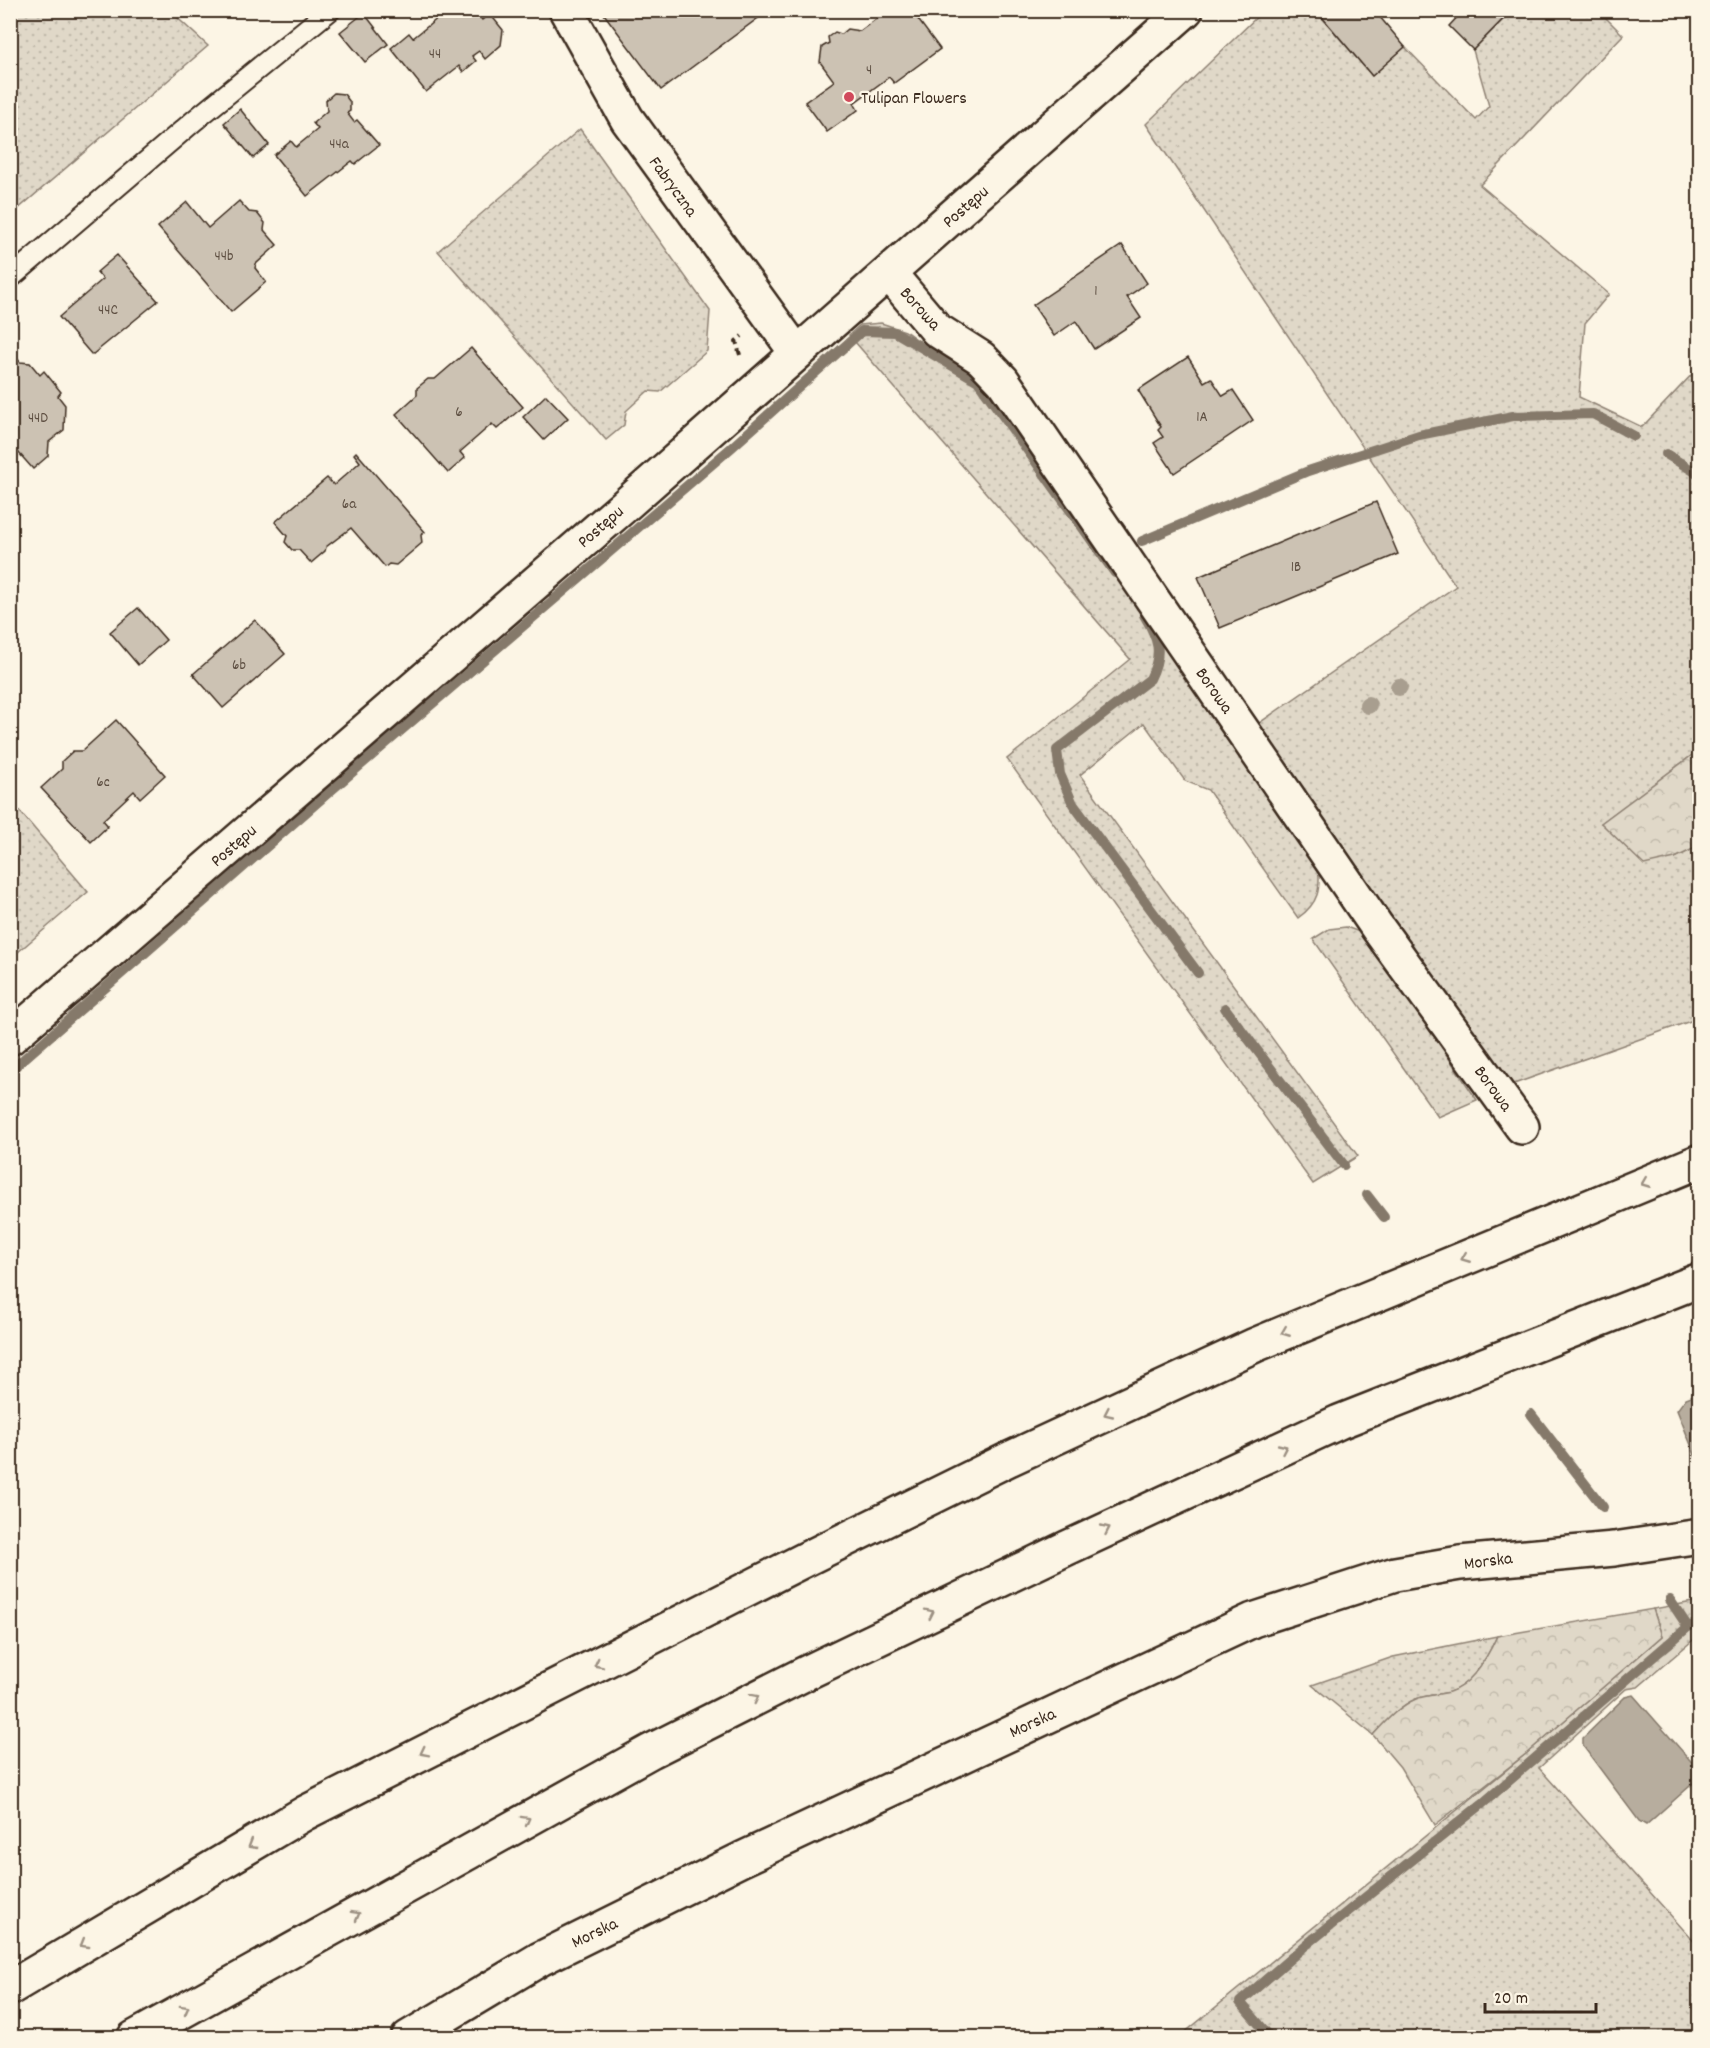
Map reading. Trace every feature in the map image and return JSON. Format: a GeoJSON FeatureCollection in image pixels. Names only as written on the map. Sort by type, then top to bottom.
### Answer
{"type":"FeatureCollection","features":[{"type":"Feature","properties":{"kind":"main road","name":"Fabryczna"},"geometry":{"type":"LineString","coordinates":[[566,10],[627,119],[796,352]]}},
{"type":"Feature","properties":{"kind":"main road","name":"Postępu"},"geometry":{"type":"LineString","coordinates":[[10,1038],[622,508],[1186,10]]}},
{"type":"Feature","properties":{"kind":"main road","name":"Borowa"},"geometry":{"type":"LineString","coordinates":[[889,273],[937,330],[981,358],[1003,381],[1377,927],[1522,1127]]}},
{"type":"Feature","properties":{"kind":"main road"},"geometry":{"type":"LineString","coordinates":[[10,1988],[305,1813],[808,1558],[1020,1454],[1255,1345],[1700,1161]]}},
{"type":"Feature","properties":{"kind":"main road"},"geometry":{"type":"LineString","coordinates":[[134,2037],[651,1751],[806,1673],[1067,1548],[1339,1422],[1700,1280]]}},
{"type":"Feature","properties":{"kind":"main road","name":"Morska"},"geometry":{"type":"LineString","coordinates":[[408,2037],[540,1959],[721,1870],[1253,1620],[1395,1574],[1460,1563],[1602,1551],[1700,1536]]}},
{"type":"Feature","properties":{"kind":"lane"},"geometry":{"type":"LineString","coordinates":[[10,278],[195,120],[330,10]]}},
{"type":"Feature","properties":{"kind":"green space"},"geometry":{"type":"Polygon","coordinates":[[[11,10],[170,11],[208,46],[11,215],[11,10]]]}},
{"type":"Feature","properties":{"kind":"green space"},"geometry":{"type":"Polygon","coordinates":[[[1263,11],[1316,11],[1372,76],[1405,47],[1476,120],[1489,106],[1473,50],[1512,11],[1599,11],[1623,35],[1480,185],[1609,294],[1585,323],[1579,397],[1642,427],[1699,367],[1699,750],[1601,823],[1675,858],[1699,846],[1699,1018],[1511,1085],[1419,960],[1255,726],[1456,586],[1146,124],[1263,11]]]}},
{"type":"Feature","properties":{"kind":"green space"},"geometry":{"type":"Polygon","coordinates":[[[580,129],[710,311],[707,351],[660,392],[648,391],[626,411],[624,425],[606,440],[438,251],[580,129]]]}},
{"type":"Feature","properties":{"kind":"green space"},"geometry":{"type":"Polygon","coordinates":[[[881,323],[905,331],[919,341],[923,337],[979,373],[1318,864],[1317,895],[1310,907],[1298,918],[1208,790],[1185,781],[1144,723],[1080,775],[1358,1156],[1313,1184],[1007,759],[1130,659],[849,335],[860,325],[881,323]]]}},
{"type":"Feature","properties":{"kind":"green space"},"geometry":{"type":"Polygon","coordinates":[[[1699,750],[1699,846],[1675,858],[1644,865],[1601,823],[1699,750]]]}},
{"type":"Feature","properties":{"kind":"green space"},"geometry":{"type":"Polygon","coordinates":[[[11,801],[88,892],[10,958],[11,801]]]}},
{"type":"Feature","properties":{"kind":"green space"},"geometry":{"type":"Polygon","coordinates":[[[1346,927],[1365,934],[1477,1100],[1438,1117],[1313,939],[1329,929],[1346,927]]]}},
{"type":"Feature","properties":{"kind":"green space"},"geometry":{"type":"Polygon","coordinates":[[[1699,1601],[1699,1635],[1638,1687],[1626,1689],[1539,1768],[1699,1947],[1699,2037],[1178,2038],[1527,1753],[1662,1636],[1653,1609],[1699,1601]]]}},
{"type":"Feature","properties":{"kind":"green space"},"geometry":{"type":"Polygon","coordinates":[[[1653,1609],[1662,1636],[1527,1753],[1435,1825],[1400,1767],[1373,1735],[1410,1702],[1449,1692],[1465,1683],[1484,1661],[1497,1636],[1653,1609]]]}},
{"type":"Feature","properties":{"kind":"green space"},"geometry":{"type":"Polygon","coordinates":[[[1497,1636],[1484,1661],[1465,1683],[1449,1692],[1410,1702],[1373,1735],[1312,1685],[1393,1657],[1497,1636]]]}},
{"type":"Feature","properties":{"kind":"shaded area"},"geometry":{"type":"Polygon","coordinates":[[[1700,1393],[1699,1465],[1677,1410],[1686,1398],[1700,1393]]]}},
{"type":"Feature","properties":{"kind":"shaded area"},"geometry":{"type":"Polygon","coordinates":[[[1633,1695],[1697,1768],[1699,1778],[1646,1825],[1639,1821],[1583,1746],[1583,1738],[1625,1697],[1633,1695]]]}},
{"type":"Feature","properties":{"kind":"building"},"geometry":{"type":"Polygon","coordinates":[[[448,10],[475,10],[482,20],[490,14],[503,30],[501,45],[485,59],[479,51],[472,56],[476,61],[463,72],[459,66],[426,92],[391,48],[409,33],[413,38],[448,10]]]}},
{"type":"Feature","properties":{"kind":"building"},"geometry":{"type":"Polygon","coordinates":[[[601,10],[769,10],[661,90],[601,10]]]}},
{"type":"Feature","properties":{"kind":"building"},"geometry":{"type":"Polygon","coordinates":[[[888,10],[911,10],[940,49],[894,83],[889,77],[854,103],[858,110],[827,132],[805,102],[834,81],[820,62],[822,47],[829,43],[828,37],[835,32],[841,34],[847,29],[860,31],[888,10]]]}},
{"type":"Feature","properties":{"kind":"building"},"geometry":{"type":"Polygon","coordinates":[[[1316,10],[1374,10],[1405,47],[1372,76],[1316,10]]]}},
{"type":"Feature","properties":{"kind":"building"},"geometry":{"type":"Polygon","coordinates":[[[1464,10],[1512,10],[1473,50],[1449,26],[1464,10]]]}},
{"type":"Feature","properties":{"kind":"building"},"geometry":{"type":"Polygon","coordinates":[[[364,13],[388,44],[365,62],[340,32],[364,13]]]}},
{"type":"Feature","properties":{"kind":"building"},"geometry":{"type":"Polygon","coordinates":[[[334,93],[344,94],[350,102],[350,111],[347,113],[354,122],[357,120],[379,145],[355,164],[352,161],[307,196],[274,155],[291,141],[296,147],[318,129],[313,123],[327,111],[326,100],[334,93]]]}},
{"type":"Feature","properties":{"kind":"building"},"geometry":{"type":"Polygon","coordinates":[[[240,109],[269,145],[253,158],[224,123],[240,109]]]}},
{"type":"Feature","properties":{"kind":"building"},"geometry":{"type":"Polygon","coordinates":[[[239,201],[249,212],[257,213],[265,223],[264,230],[277,245],[256,264],[255,268],[266,282],[231,312],[158,227],[187,202],[208,228],[239,201]]]}},
{"type":"Feature","properties":{"kind":"building"},"geometry":{"type":"Polygon","coordinates":[[[1122,245],[1147,283],[1127,297],[1141,318],[1094,349],[1076,321],[1054,336],[1033,305],[1122,245]]]}},
{"type":"Feature","properties":{"kind":"building"},"geometry":{"type":"Polygon","coordinates":[[[117,255],[158,301],[92,355],[59,317],[103,279],[97,272],[117,255]]]}},
{"type":"Feature","properties":{"kind":"building"},"geometry":{"type":"Polygon","coordinates":[[[471,348],[523,407],[497,429],[492,424],[460,452],[465,458],[448,473],[396,414],[417,395],[417,388],[428,379],[435,379],[471,348]]]}},
{"type":"Feature","properties":{"kind":"building"},"geometry":{"type":"Polygon","coordinates":[[[10,356],[16,357],[20,362],[30,363],[40,375],[44,371],[61,392],[58,396],[65,405],[64,430],[49,442],[48,456],[33,469],[10,443],[10,356]]]}},
{"type":"Feature","properties":{"kind":"building"},"geometry":{"type":"Polygon","coordinates":[[[1188,357],[1204,382],[1211,378],[1223,396],[1233,390],[1253,420],[1174,473],[1154,443],[1163,437],[1158,430],[1161,427],[1138,390],[1188,357]]]}},
{"type":"Feature","properties":{"kind":"building"},"geometry":{"type":"Polygon","coordinates":[[[546,395],[568,418],[544,440],[523,417],[546,395]]]}},
{"type":"Feature","properties":{"kind":"building"},"geometry":{"type":"Polygon","coordinates":[[[356,452],[425,532],[421,535],[422,543],[396,565],[389,564],[385,567],[351,528],[326,547],[325,551],[311,563],[299,550],[292,550],[285,542],[287,536],[275,522],[327,478],[334,485],[360,462],[354,454],[356,452]]]}},
{"type":"Feature","properties":{"kind":"building"},"geometry":{"type":"Polygon","coordinates":[[[1376,502],[1398,554],[1220,628],[1198,577],[1376,502]]]}},
{"type":"Feature","properties":{"kind":"building"},"geometry":{"type":"Polygon","coordinates":[[[138,608],[166,640],[138,665],[110,632],[138,608]]]}},
{"type":"Feature","properties":{"kind":"building"},"geometry":{"type":"Polygon","coordinates":[[[255,620],[285,654],[223,708],[193,674],[255,620]]]}},
{"type":"Feature","properties":{"kind":"building"},"geometry":{"type":"Polygon","coordinates":[[[116,720],[165,775],[140,798],[134,791],[103,820],[108,826],[91,842],[41,788],[62,769],[62,761],[73,751],[82,751],[116,720]]]}},
{"type":"Feature","properties":{"kind":"waterway"},"geometry":{"type":"LineString","coordinates":[[10,1071],[328,793],[731,448],[862,331],[895,332],[978,381],[1115,573]]}},
{"type":"Feature","properties":{"kind":"waterway"},"geometry":{"type":"LineString","coordinates":[[1142,541],[1308,471],[1419,435],[1513,416],[1593,414],[1634,436]]}},
{"type":"Feature","properties":{"kind":"waterway"},"geometry":{"type":"LineString","coordinates":[[1666,454],[1700,475]]}},
{"type":"Feature","properties":{"kind":"waterway"},"geometry":{"type":"LineString","coordinates":[[1144,615],[1158,647],[1157,662],[1150,679],[1057,750],[1060,774],[1073,804],[1198,973]]}},
{"type":"Feature","properties":{"kind":"waterway"},"geometry":{"type":"LineString","coordinates":[[1225,1008],[1344,1165]]}},
{"type":"Feature","properties":{"kind":"waterway"},"geometry":{"type":"LineString","coordinates":[[1367,1195],[1384,1217]]}},
{"type":"Feature","properties":{"kind":"waterway"},"geometry":{"type":"LineString","coordinates":[[1531,1414],[1603,1507]]}},
{"type":"Feature","properties":{"kind":"waterway"},"geometry":{"type":"LineString","coordinates":[[1271,2038],[1240,2002],[1306,1945],[1482,1804],[1688,1627],[1670,1600]]}},
{"type":"Feature","properties":{"kind":"waterway"},"geometry":{"type":"LineString","coordinates":[[1688,1627],[1700,1622]]}},
{"type":"Feature","properties":{"kind":"place","name":"Tulipan Flowers"},"geometry":{"type":"Point","coordinates":[849,97]}}]}
